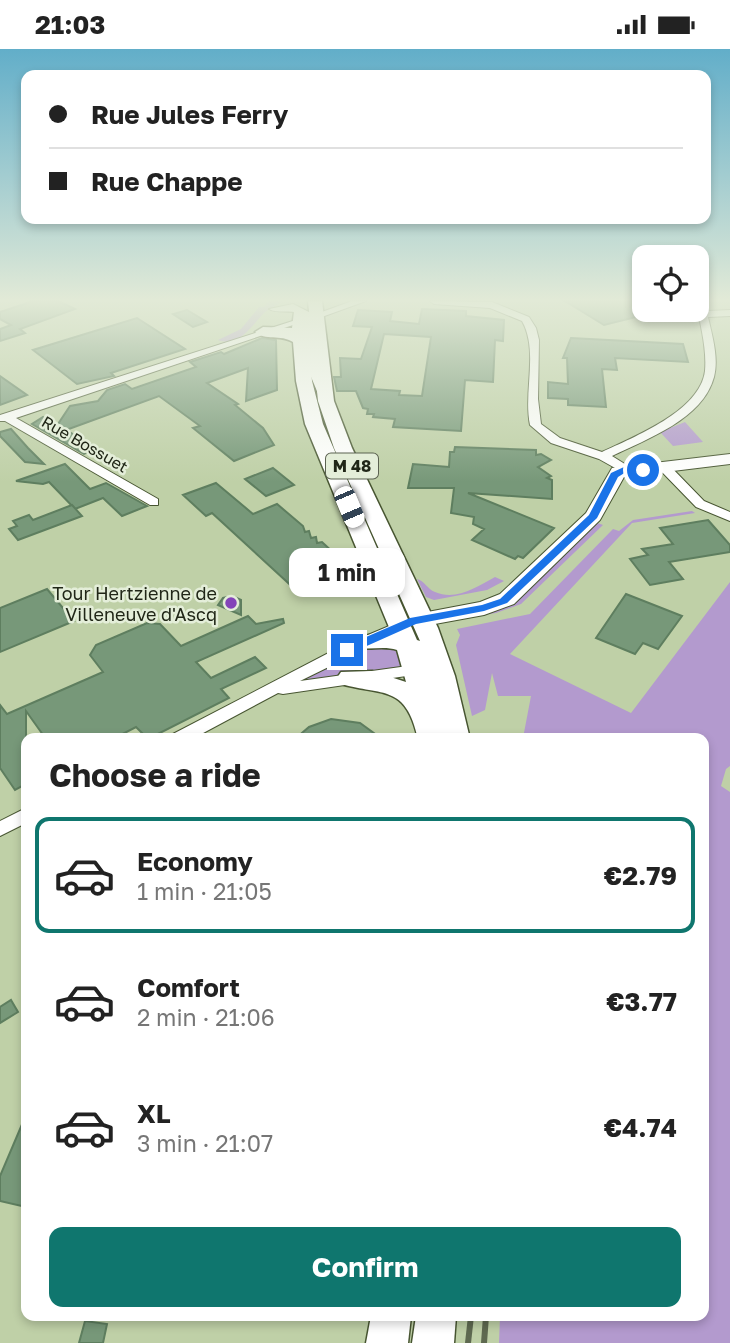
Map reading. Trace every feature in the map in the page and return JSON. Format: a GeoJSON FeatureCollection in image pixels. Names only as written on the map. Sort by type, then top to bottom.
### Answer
{"type":"FeatureCollection","features":[{"type":"Feature","properties":{"kind":"main road","name":"M 48"},"geometry":{"type":"LineString","coordinates":[[303,361],[308,404],[338,482],[411,627]]}},
{"type":"Feature","properties":{"kind":"main road","name":"M 48"},"geometry":{"type":"LineString","coordinates":[[317,361],[326,401],[411,627]]}},
{"type":"Feature","properties":{"kind":"main road"},"geometry":{"type":"LineString","coordinates":[[363,642],[384,638],[411,627],[484,608],[507,599],[593,516],[613,477],[624,469],[665,468],[730,459]]}},
{"type":"Feature","properties":{"kind":"main road"},"geometry":{"type":"LineString","coordinates":[[411,627],[454,733]]}},
{"type":"Feature","properties":{"kind":"main road"},"geometry":{"type":"LineString","coordinates":[[427,667],[426,713],[430,733]]}},
{"type":"Feature","properties":{"kind":"main road"},"geometry":{"type":"LineString","coordinates":[[427,667],[443,733]]}},
{"type":"Feature","properties":{"kind":"main road"},"geometry":{"type":"LineString","coordinates":[[349,678],[378,680],[398,687],[415,699],[426,713]]}},
{"type":"Feature","properties":{"kind":"main road"},"geometry":{"type":"LineString","coordinates":[[387,1343],[390,1321]]}},
{"type":"Feature","properties":{"kind":"main road"},"geometry":{"type":"LineString","coordinates":[[433,1343],[435,1321]]}},
{"type":"Feature","properties":{"kind":"street"},"geometry":{"type":"LineString","coordinates":[[4,418],[174,361]]}},
{"type":"Feature","properties":{"kind":"street"},"geometry":{"type":"LineString","coordinates":[[533,361],[536,425],[559,442],[603,456],[624,469]]}},
{"type":"Feature","properties":{"kind":"street"},"geometry":{"type":"LineString","coordinates":[[603,456],[684,412],[708,379],[709,361]]}},
{"type":"Feature","properties":{"kind":"street","name":"Rue Bossuet"},"geometry":{"type":"LineString","coordinates":[[4,418],[153,502]]}},
{"type":"Feature","properties":{"kind":"street"},"geometry":{"type":"LineString","coordinates":[[665,468],[700,504],[730,517]]}},
{"type":"Feature","properties":{"kind":"street"},"geometry":{"type":"LineString","coordinates":[[189,733],[363,642]]}},
{"type":"Feature","properties":{"kind":"street"},"geometry":{"type":"LineString","coordinates":[[245,704],[288,688],[427,667]]}},
{"type":"Feature","properties":{"kind":"street"},"geometry":{"type":"LineString","coordinates":[[0,829],[21,818]]}},
{"type":"Feature","properties":{"kind":"shaded area"},"geometry":{"type":"Polygon","coordinates":[[[685,422],[703,442],[673,446],[660,432],[685,422]]]}},
{"type":"Feature","properties":{"kind":"shaded area"},"geometry":{"type":"Polygon","coordinates":[[[692,511],[695,513],[632,523],[510,654],[631,713],[730,582],[730,766],[726,769],[721,786],[730,792],[730,1343],[499,1343],[500,1321],[709,1321],[709,733],[524,733],[531,696],[498,696],[492,673],[485,710],[472,716],[456,645],[460,635],[457,629],[530,614],[613,529],[619,531],[633,520],[692,511]]]}},
{"type":"Feature","properties":{"kind":"shaded area"},"geometry":{"type":"Polygon","coordinates":[[[595,522],[603,525],[521,604],[496,613],[457,619],[497,610],[595,522]]]}},
{"type":"Feature","properties":{"kind":"shaded area"},"geometry":{"type":"Polygon","coordinates":[[[495,577],[504,581],[487,590],[434,600],[426,597],[417,579],[435,592],[451,595],[466,592],[495,577]]]}},
{"type":"Feature","properties":{"kind":"shaded area"},"geometry":{"type":"Polygon","coordinates":[[[364,645],[396,645],[405,668],[296,682],[364,645]]]}},
{"type":"Feature","properties":{"kind":"building"},"geometry":{"type":"Polygon","coordinates":[[[48,361],[147,361],[111,373],[114,376],[77,384],[48,361]]]}},
{"type":"Feature","properties":{"kind":"building"},"geometry":{"type":"Polygon","coordinates":[[[276,361],[277,390],[246,401],[248,368],[207,383],[238,404],[235,405],[263,428],[274,445],[234,461],[193,428],[200,426],[159,396],[66,430],[97,448],[84,454],[32,424],[43,417],[56,427],[70,406],[98,401],[107,390],[125,384],[132,389],[196,367],[190,362],[276,361]]]}},
{"type":"Feature","properties":{"kind":"building"},"geometry":{"type":"Polygon","coordinates":[[[340,361],[378,361],[371,389],[400,391],[399,395],[422,396],[427,361],[494,361],[493,382],[465,380],[461,431],[393,427],[395,419],[367,414],[368,409],[363,408],[356,391],[337,391],[334,377],[341,377],[340,361]]]}},
{"type":"Feature","properties":{"kind":"building"},"geometry":{"type":"Polygon","coordinates":[[[567,361],[616,361],[617,370],[602,369],[606,407],[568,405],[568,399],[548,398],[548,382],[568,384],[567,361]]]}},
{"type":"Feature","properties":{"kind":"building"},"geometry":{"type":"Polygon","coordinates":[[[0,376],[27,395],[0,405],[0,376]]]}},
{"type":"Feature","properties":{"kind":"building"},"geometry":{"type":"Polygon","coordinates":[[[11,429],[44,464],[25,462],[0,436],[0,432],[11,429]]]}},
{"type":"Feature","properties":{"kind":"building"},"geometry":{"type":"Polygon","coordinates":[[[455,447],[536,450],[536,455],[541,454],[551,460],[538,467],[551,476],[547,478],[552,480],[552,499],[468,493],[554,528],[523,558],[518,556],[515,559],[472,540],[484,529],[473,524],[474,517],[451,513],[454,488],[408,488],[413,464],[449,467],[450,452],[454,452],[455,447]]]}},
{"type":"Feature","properties":{"kind":"building"},"geometry":{"type":"Polygon","coordinates":[[[65,464],[90,489],[106,483],[147,506],[122,516],[103,498],[75,509],[49,482],[43,484],[16,481],[65,464]]]}},
{"type":"Feature","properties":{"kind":"building"},"geometry":{"type":"Polygon","coordinates":[[[273,468],[294,485],[266,496],[245,479],[273,468]]]}},
{"type":"Feature","properties":{"kind":"building"},"geometry":{"type":"Polygon","coordinates":[[[216,483],[253,514],[277,504],[303,526],[305,532],[309,531],[311,538],[316,537],[317,543],[322,542],[336,555],[304,569],[319,582],[298,592],[212,513],[206,516],[183,495],[216,483]]]}},
{"type":"Feature","properties":{"kind":"building"},"geometry":{"type":"Polygon","coordinates":[[[72,505],[82,516],[18,540],[9,529],[17,526],[13,521],[29,515],[33,520],[72,505]]]}},
{"type":"Feature","properties":{"kind":"building"},"geometry":{"type":"Polygon","coordinates":[[[708,520],[730,545],[730,552],[669,562],[683,579],[650,585],[630,559],[648,555],[642,549],[673,544],[660,528],[708,520]]]}},
{"type":"Feature","properties":{"kind":"building"},"geometry":{"type":"Polygon","coordinates":[[[47,589],[74,621],[0,652],[0,608],[47,589]]]}},
{"type":"Feature","properties":{"kind":"building"},"geometry":{"type":"Polygon","coordinates":[[[626,594],[682,616],[658,649],[643,643],[635,654],[596,638],[626,594]]]}},
{"type":"Feature","properties":{"kind":"building","name":"Tour Hertzienne de Villeneuve d'Ascq"},"geometry":{"type":"Polygon","coordinates":[[[232,596],[241,600],[241,615],[218,605],[223,598],[232,596]]]}},
{"type":"Feature","properties":{"kind":"building"},"geometry":{"type":"Polygon","coordinates":[[[248,616],[256,624],[283,619],[284,623],[196,662],[211,678],[255,657],[266,668],[221,689],[229,698],[160,733],[142,733],[136,727],[124,733],[42,733],[26,711],[26,733],[21,733],[21,787],[15,790],[0,768],[0,705],[7,714],[103,672],[90,655],[96,645],[147,623],[160,624],[181,646],[248,616]]]}},
{"type":"Feature","properties":{"kind":"building"},"geometry":{"type":"Polygon","coordinates":[[[331,719],[360,723],[374,733],[302,733],[309,727],[331,719]]]}},
{"type":"Feature","properties":{"kind":"building"},"geometry":{"type":"Polygon","coordinates":[[[11,1000],[18,1012],[0,1023],[0,1007],[11,1000]]]}},
{"type":"Feature","properties":{"kind":"building"},"geometry":{"type":"Polygon","coordinates":[[[21,1127],[21,1206],[0,1201],[0,1176],[21,1127]]]}},
{"type":"Feature","properties":{"kind":"building"},"geometry":{"type":"Polygon","coordinates":[[[85,1321],[107,1324],[103,1343],[79,1343],[85,1321]]]}},
{"type":"Feature","properties":{"kind":"railway"},"geometry":{"type":"LineString","coordinates":[[468,1343],[470,1321]]}},
{"type":"Feature","properties":{"kind":"railway"},"geometry":{"type":"LineString","coordinates":[[484,1343],[486,1321]]}},
{"type":"Feature","properties":{"kind":"place","name":"Tour Hertzienne de Villeneuve d'Ascq"},"geometry":{"type":"Point","coordinates":[231,603]}},
{"type":"Feature","properties":{"kind":"route"},"geometry":{"type":"LineString","coordinates":[[347,650],[387,630],[414,621],[484,608],[503,601],[593,516],[614,475],[624,469],[643,470]]}}]}
